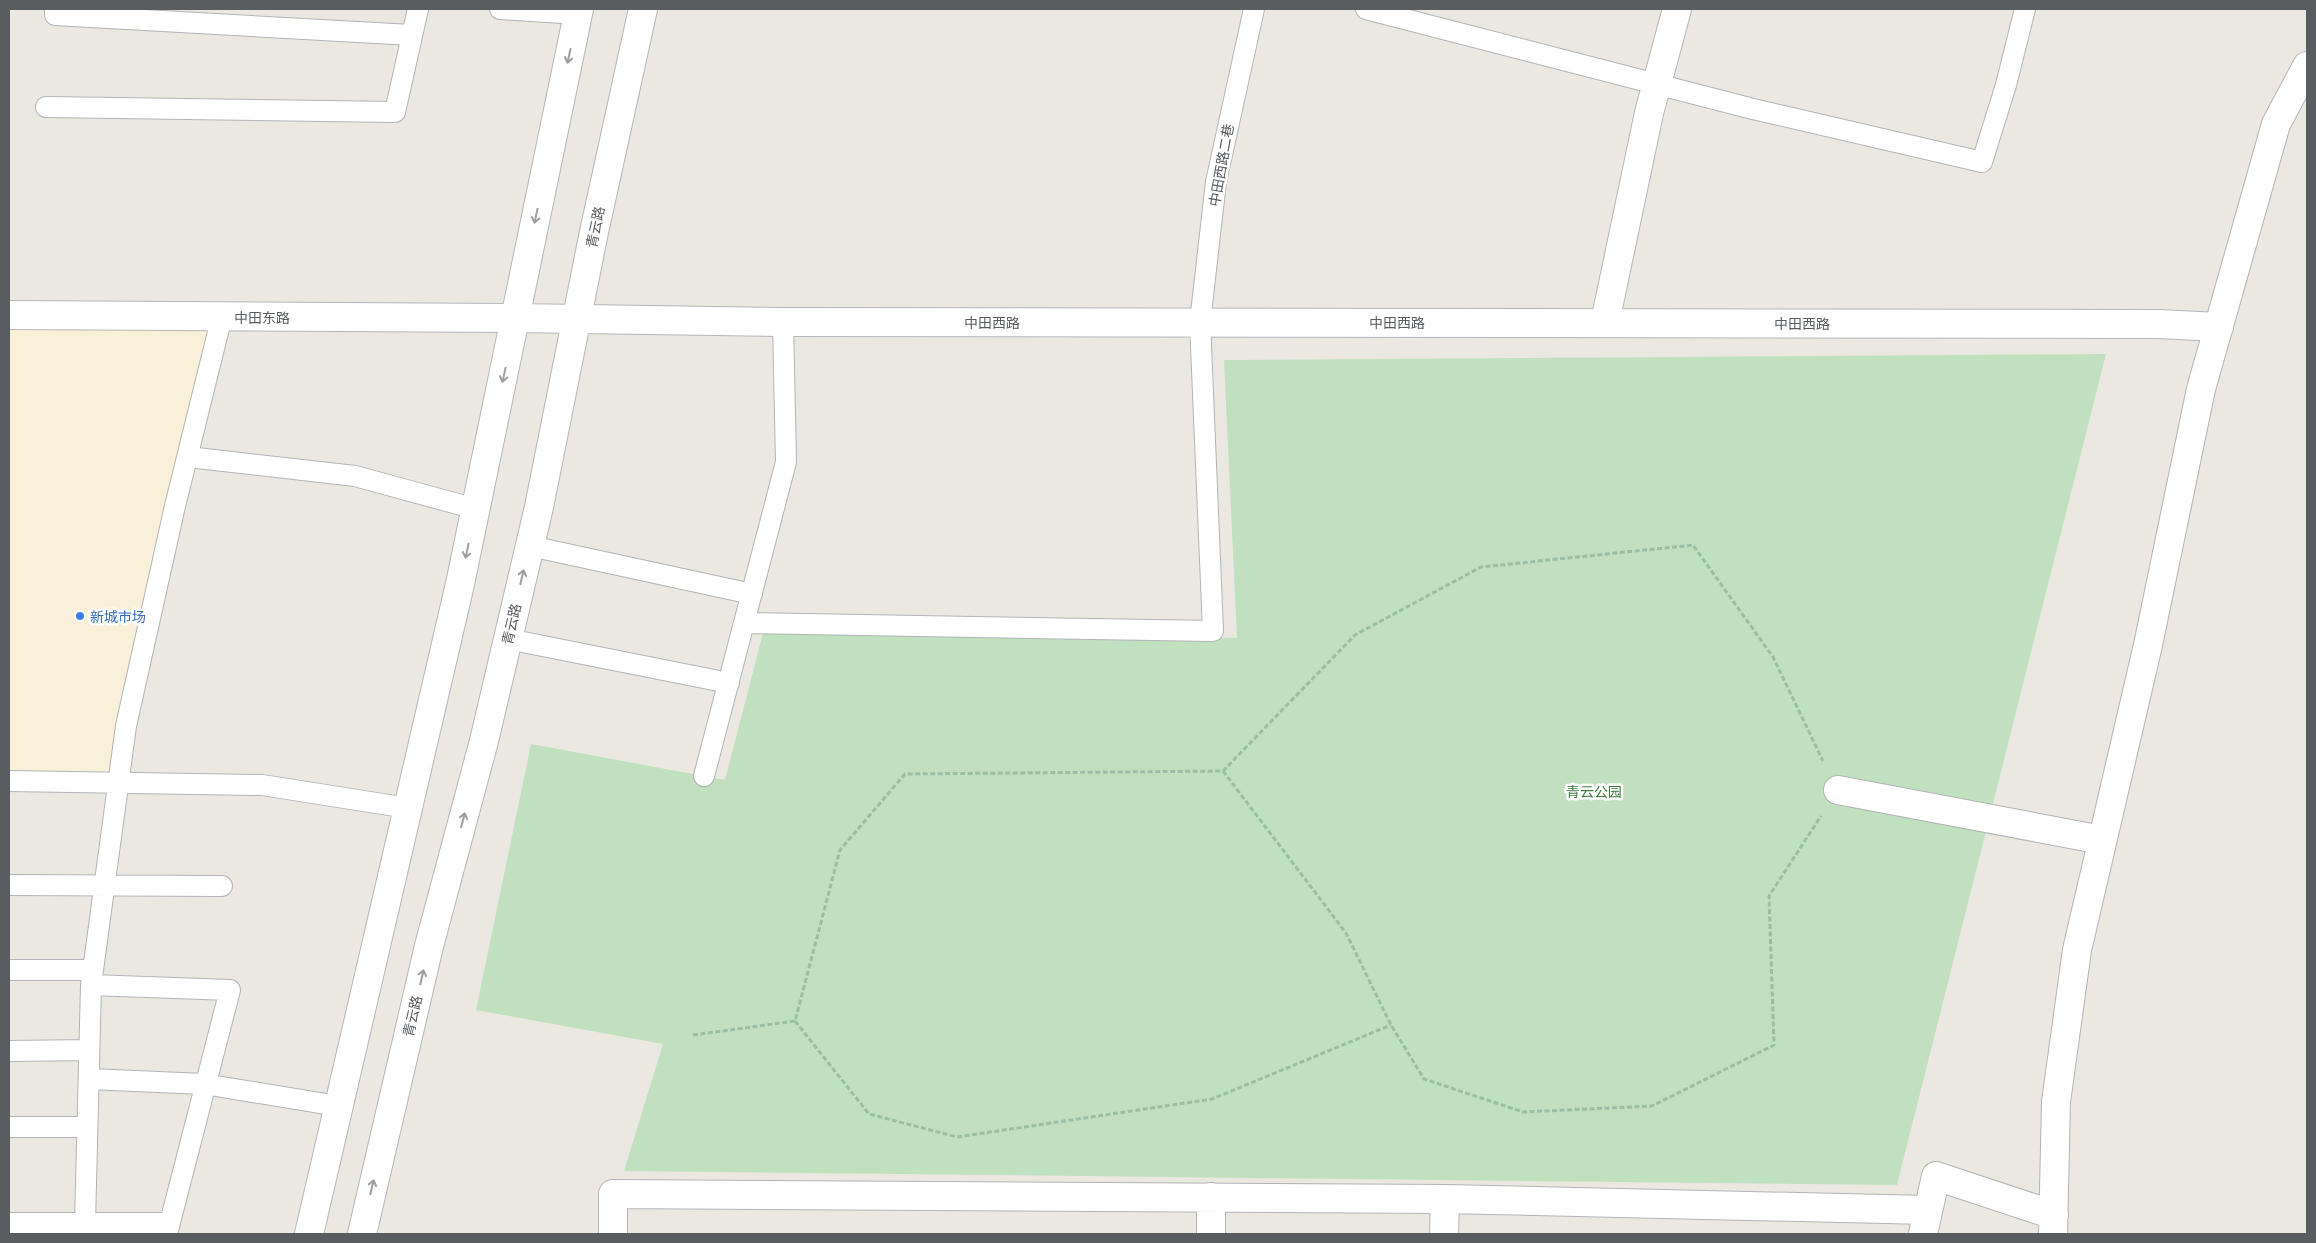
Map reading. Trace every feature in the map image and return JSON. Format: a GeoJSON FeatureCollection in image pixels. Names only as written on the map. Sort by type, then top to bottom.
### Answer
{"type":"FeatureCollection","features":[{"type":"Feature","properties":{"kind":"street","name":"青云路"},"geometry":{"type":"LineString","coordinates":[[362,1234],[429,946],[484,741],[530,546],[576,319],[643,9]]}},
{"type":"Feature","properties":{"kind":"street"},"geometry":{"type":"LineString","coordinates":[[1605,322],[1627,211],[1677,9]]}},
{"type":"Feature","properties":{"kind":"street"},"geometry":{"type":"LineString","coordinates":[[308,1234],[476,509],[579,11]]}},
{"type":"Feature","properties":{"kind":"street"},"geometry":{"type":"LineString","coordinates":[[613,1234],[613,1194],[1445,1199],[1926,1222],[1936,1176],[2053,1224],[2056,1102],[2077,950],[2148,645],[2201,388],[2276,124],[2307,66]]}},
{"type":"Feature","properties":{"kind":"street","name":"中田东路"},"geometry":{"type":"LineString","coordinates":[[9,315],[576,319]]}},
{"type":"Feature","properties":{"kind":"street","name":"中田西路"},"geometry":{"type":"LineString","coordinates":[[576,319],[783,322],[2158,324],[2219,327]]}},
{"type":"Feature","properties":{"kind":"street"},"geometry":{"type":"LineString","coordinates":[[1838,790],[2102,840]]}},
{"type":"Feature","properties":{"kind":"street"},"geometry":{"type":"LineString","coordinates":[[1210,1234],[1211,1197]]}},
{"type":"Feature","properties":{"kind":"street"},"geometry":{"type":"LineString","coordinates":[[1444,1234],[1445,1199]]}},
{"type":"Feature","properties":{"kind":"lane"},"geometry":{"type":"LineString","coordinates":[[55,9],[55,15],[412,34]]}},
{"type":"Feature","properties":{"kind":"lane"},"geometry":{"type":"LineString","coordinates":[[46,107],[395,112],[418,9]]}},
{"type":"Feature","properties":{"kind":"lane"},"geometry":{"type":"LineString","coordinates":[[500,9],[579,11]]}},
{"type":"Feature","properties":{"kind":"lane","name":"中田西路二巷"},"geometry":{"type":"LineString","coordinates":[[744,623],[1214,631],[1200,322],[1216,182],[1254,9]]}},
{"type":"Feature","properties":{"kind":"lane"},"geometry":{"type":"LineString","coordinates":[[1366,9],[1658,82],[1753,108],[1982,162],[2006,85],[2025,9]]}},
{"type":"Feature","properties":{"kind":"lane"},"geometry":{"type":"LineString","coordinates":[[85,1223],[92,977],[126,726],[222,316]]}},
{"type":"Feature","properties":{"kind":"lane"},"geometry":{"type":"LineString","coordinates":[[704,776],[786,462],[783,322]]}},
{"type":"Feature","properties":{"kind":"lane"},"geometry":{"type":"LineString","coordinates":[[188,457],[355,476],[476,509]]}},
{"type":"Feature","properties":{"kind":"lane"},"geometry":{"type":"LineString","coordinates":[[530,546],[752,594]]}},
{"type":"Feature","properties":{"kind":"lane"},"geometry":{"type":"LineString","coordinates":[[508,639],[729,683]]}},
{"type":"Feature","properties":{"kind":"lane"},"geometry":{"type":"LineString","coordinates":[[9,781],[262,785],[408,808]]}},
{"type":"Feature","properties":{"kind":"lane"},"geometry":{"type":"LineString","coordinates":[[9,885],[222,886]]}},
{"type":"Feature","properties":{"kind":"lane"},"geometry":{"type":"LineString","coordinates":[[9,970],[230,990],[168,1228],[85,1223],[9,1223]]}},
{"type":"Feature","properties":{"kind":"lane"},"geometry":{"type":"LineString","coordinates":[[9,1051],[90,1050]]}},
{"type":"Feature","properties":{"kind":"lane"},"geometry":{"type":"LineString","coordinates":[[89,1080],[204,1084],[338,1106]]}},
{"type":"Feature","properties":{"kind":"lane"},"geometry":{"type":"LineString","coordinates":[[9,1127],[87,1126]]}},
{"type":"Feature","properties":{"kind":"path"},"geometry":{"type":"LineString","coordinates":[[795,1022],[840,850],[905,774],[1223,771],[1355,635],[1481,568],[1692,545],[1772,657],[1838,790],[1769,896],[1774,1045],[1652,1106],[1523,1112],[1424,1079],[1391,1025],[1346,933],[1223,771]]}},
{"type":"Feature","properties":{"kind":"path"},"geometry":{"type":"LineString","coordinates":[[795,1022],[869,1114],[957,1137],[1212,1098],[1391,1025]]}},
{"type":"Feature","properties":{"kind":"path"},"geometry":{"type":"LineString","coordinates":[[693,1035],[795,1022]]}},
{"type":"Feature","properties":{"kind":"shaded area","name":"新城市场"},"geometry":{"type":"Polygon","coordinates":[[[9,316],[222,316],[118,782],[9,781],[9,316]]]}},
{"type":"Feature","properties":{"kind":"green space","name":"青云公园"},"geometry":{"type":"Polygon","coordinates":[[[2106,354],[1897,1185],[624,1171],[663,1044],[476,1010],[531,744],[725,780],[764,629],[1237,638],[1224,360],[2106,354]]]}},
{"type":"Feature","properties":{"kind":"place","name":"新城市场"},"geometry":{"type":"Point","coordinates":[80,616]}}]}
